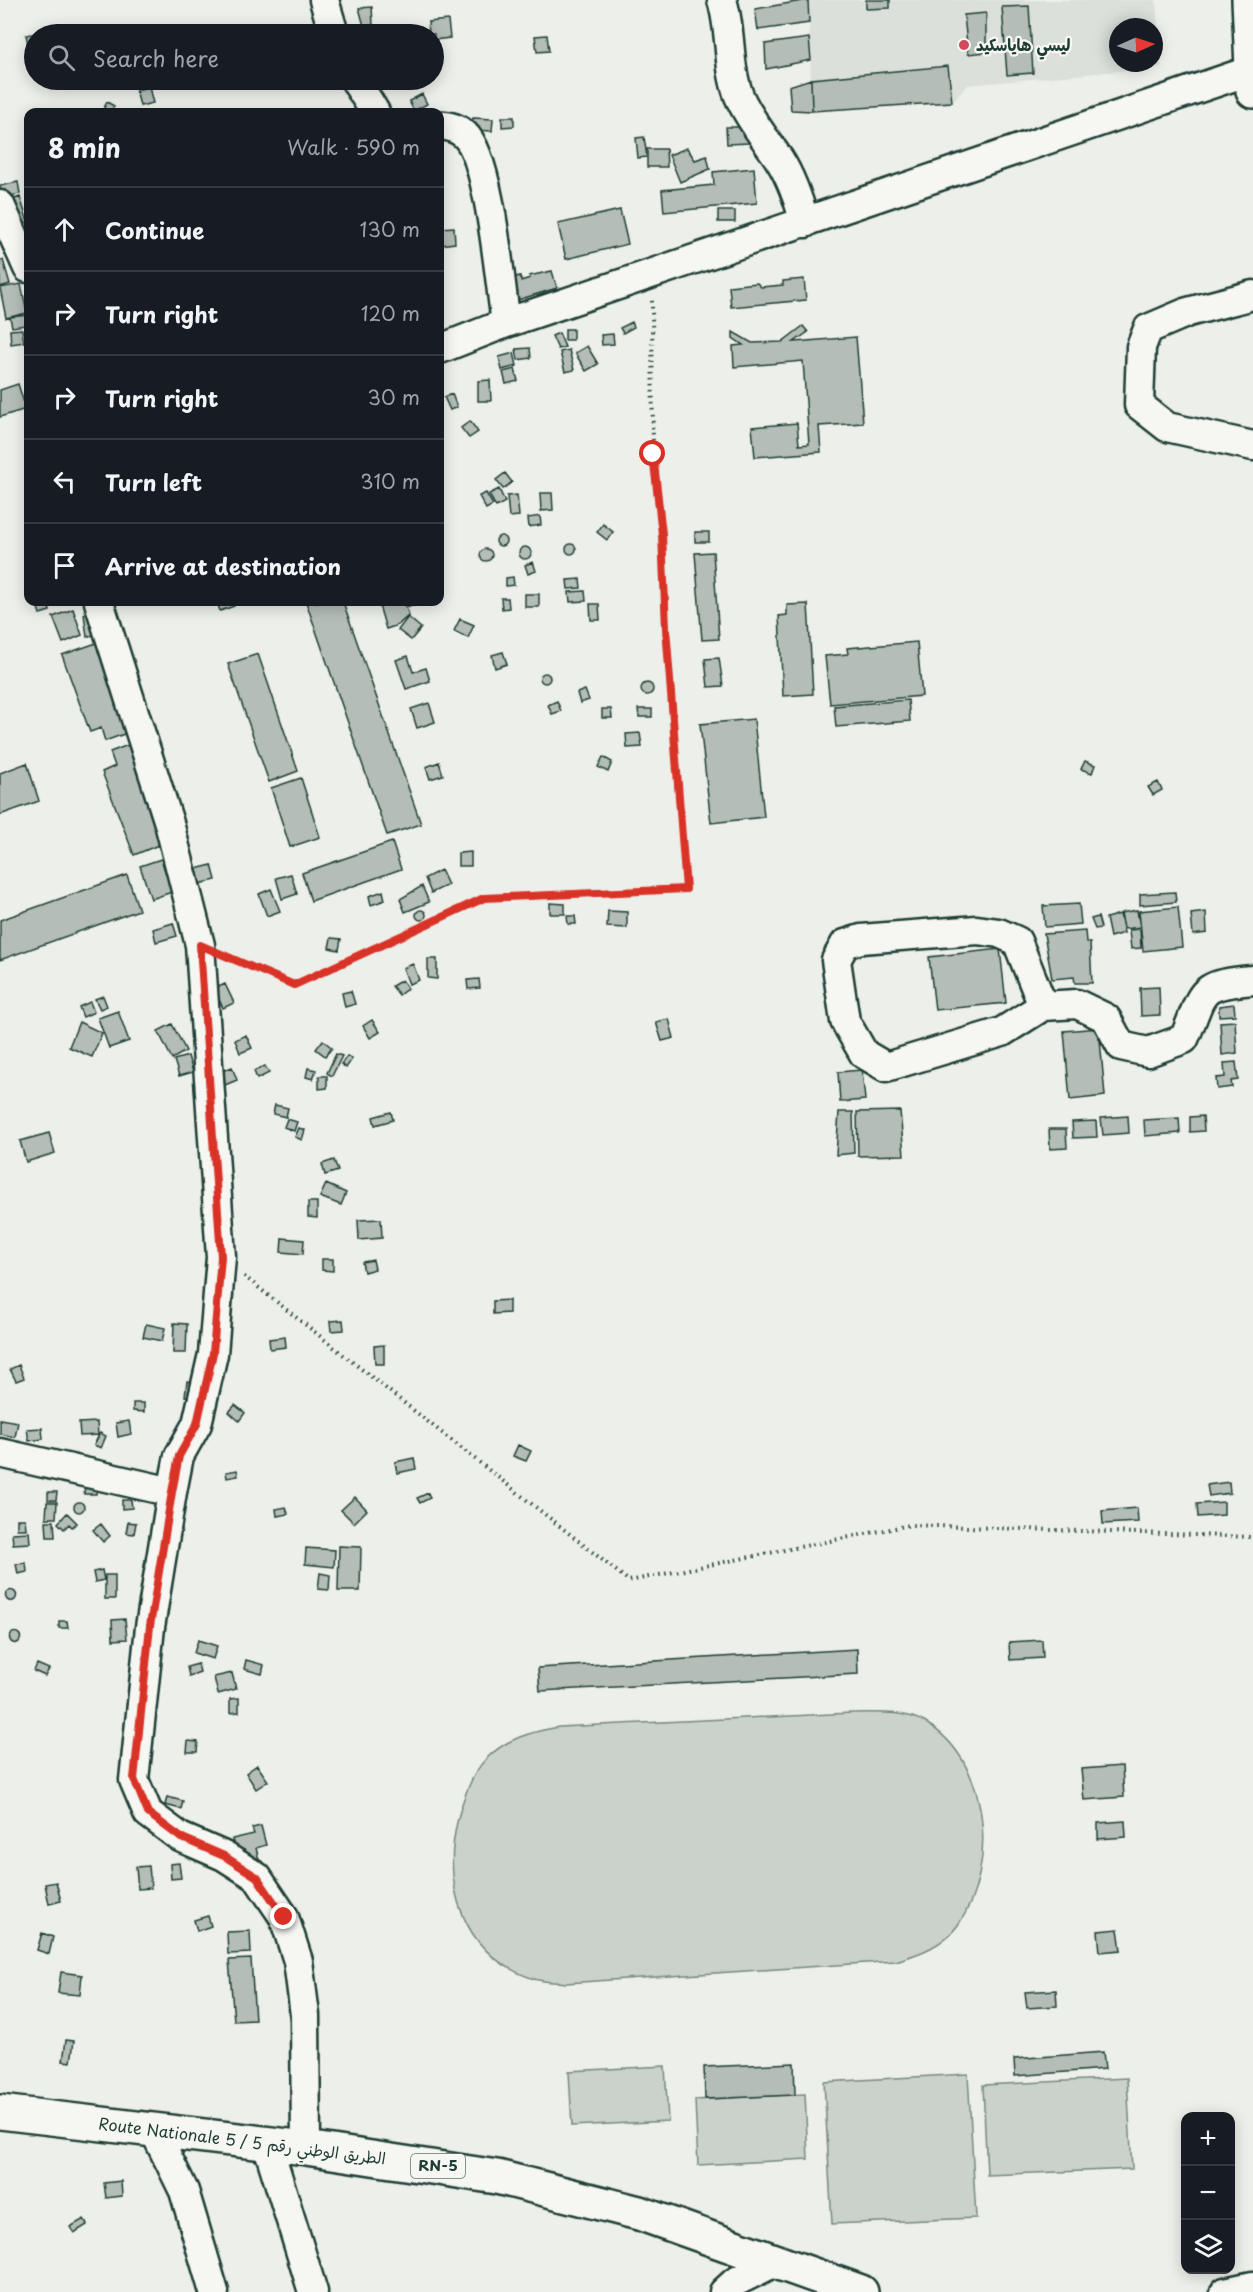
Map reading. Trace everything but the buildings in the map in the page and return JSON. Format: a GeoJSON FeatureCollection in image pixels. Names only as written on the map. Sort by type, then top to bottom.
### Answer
{"type":"FeatureCollection","features":[{"type":"Feature","properties":{"kind":"main road"},"geometry":{"type":"LineString","coordinates":[[1249,0],[1252,80]]}},
{"type":"Feature","properties":{"kind":"main road","name":"Route Nationale 5 / الطريق الوطني رقم 5"},"geometry":{"type":"LineString","coordinates":[[0,2112],[267,2143],[466,2171],[568,2193],[639,2213],[861,2292]]}},
{"type":"Feature","properties":{"kind":"street"},"geometry":{"type":"LineString","coordinates":[[324,0],[331,24]]}},
{"type":"Feature","properties":{"kind":"street"},"geometry":{"type":"LineString","coordinates":[[722,0],[728,27],[730,60],[739,95],[791,181],[805,223]]}},
{"type":"Feature","properties":{"kind":"street"},"geometry":{"type":"LineString","coordinates":[[444,347],[506,323],[805,223],[1252,80]]}},
{"type":"Feature","properties":{"kind":"street"},"geometry":{"type":"LineString","coordinates":[[361,90],[372,108]]}},
{"type":"Feature","properties":{"kind":"street"},"geometry":{"type":"LineString","coordinates":[[444,126],[448,125],[465,135],[476,154],[485,187],[506,323]]}},
{"type":"Feature","properties":{"kind":"street"},"geometry":{"type":"LineString","coordinates":[[0,205],[24,259]]}},
{"type":"Feature","properties":{"kind":"street"},"geometry":{"type":"LineString","coordinates":[[1253,295],[1188,312],[1148,329],[1141,347],[1139,405],[1167,427],[1253,446]]}},
{"type":"Feature","properties":{"kind":"street"},"geometry":{"type":"LineString","coordinates":[[100,606],[169,823],[200,945],[221,1257],[213,1353],[197,1424],[179,1456],[172,1492],[150,1626],[134,1779],[148,1813],[180,1837],[224,1856],[257,1877],[284,1917],[298,1961],[305,2015],[306,2148]]}},
{"type":"Feature","properties":{"kind":"street"},"geometry":{"type":"LineString","coordinates":[[1043,1006],[1017,941],[999,933],[977,930],[861,939],[845,944],[836,960],[845,1021],[864,1054],[886,1067],[1002,1032],[1043,1006],[1077,1004],[1106,1017],[1121,1046],[1148,1052],[1184,1039],[1199,997],[1210,988],[1253,980]]}},
{"type":"Feature","properties":{"kind":"street"},"geometry":{"type":"LineString","coordinates":[[0,1452],[172,1492]]}},
{"type":"Feature","properties":{"kind":"street"},"geometry":{"type":"LineString","coordinates":[[154,2130],[184,2191],[208,2290]]}},
{"type":"Feature","properties":{"kind":"street"},"geometry":{"type":"LineString","coordinates":[[267,2143],[314,2292]]}},
{"type":"Feature","properties":{"kind":"street"},"geometry":{"type":"LineString","coordinates":[[724,2292],[735,2282],[777,2261]]}},
{"type":"Feature","properties":{"kind":"street"},"geometry":{"type":"LineString","coordinates":[[1225,2292],[1253,2286]]}},
{"type":"Feature","properties":{"kind":"path"},"geometry":{"type":"LineString","coordinates":[[200,945],[294,985],[484,898],[686,889],[666,628],[662,534],[653,454],[652,275]]}},
{"type":"Feature","properties":{"kind":"path"},"geometry":{"type":"LineString","coordinates":[[221,1257],[629,1581],[910,1525],[1253,1537]]}},
{"type":"Feature","properties":{"kind":"shaded area","name":"ليسي هاياسكيد"},"geometry":{"type":"Polygon","coordinates":[[[808,0],[1156,0],[1157,18],[1109,18],[1109,72],[968,85],[952,102],[812,111],[808,0]]]}},
{"type":"Feature","properties":{"kind":"shaded area"},"geometry":{"type":"Polygon","coordinates":[[[852,1713],[898,1714],[924,1722],[946,1739],[963,1761],[975,1787],[981,1815],[983,1845],[979,1874],[971,1901],[958,1925],[938,1944],[896,1961],[566,1983],[534,1979],[510,1968],[490,1954],[474,1936],[463,1915],[456,1893],[453,1843],[460,1811],[472,1780],[485,1760],[501,1747],[528,1734],[559,1727],[852,1713]]]}},
{"type":"Feature","properties":{"kind":"shaded area"},"geometry":{"type":"Polygon","coordinates":[[[665,2066],[668,2121],[572,2126],[569,2071],[665,2066]]]}},
{"type":"Feature","properties":{"kind":"shaded area"},"geometry":{"type":"Polygon","coordinates":[[[968,2074],[976,2218],[832,2224],[824,2082],[968,2074]]]}},
{"type":"Feature","properties":{"kind":"shaded area"},"geometry":{"type":"Polygon","coordinates":[[[1127,2078],[1132,2169],[987,2175],[983,2085],[1127,2078]]]}},
{"type":"Feature","properties":{"kind":"shaded area"},"geometry":{"type":"Polygon","coordinates":[[[805,2094],[808,2159],[698,2165],[695,2100],[805,2094]]]}},
{"type":"Feature","properties":{"kind":"place","name":"ليسي هاياسكيد"},"geometry":{"type":"Point","coordinates":[964,45]}},
{"type":"Feature","properties":{"kind":"route"},"geometry":{"type":"LineString","coordinates":[[284,1917],[257,1877],[224,1856],[180,1837],[148,1813],[134,1779],[150,1626],[172,1492],[179,1456],[197,1424],[213,1353],[221,1257],[200,945],[294,985],[484,898],[686,889],[666,628],[662,534],[653,454]]}}]}
